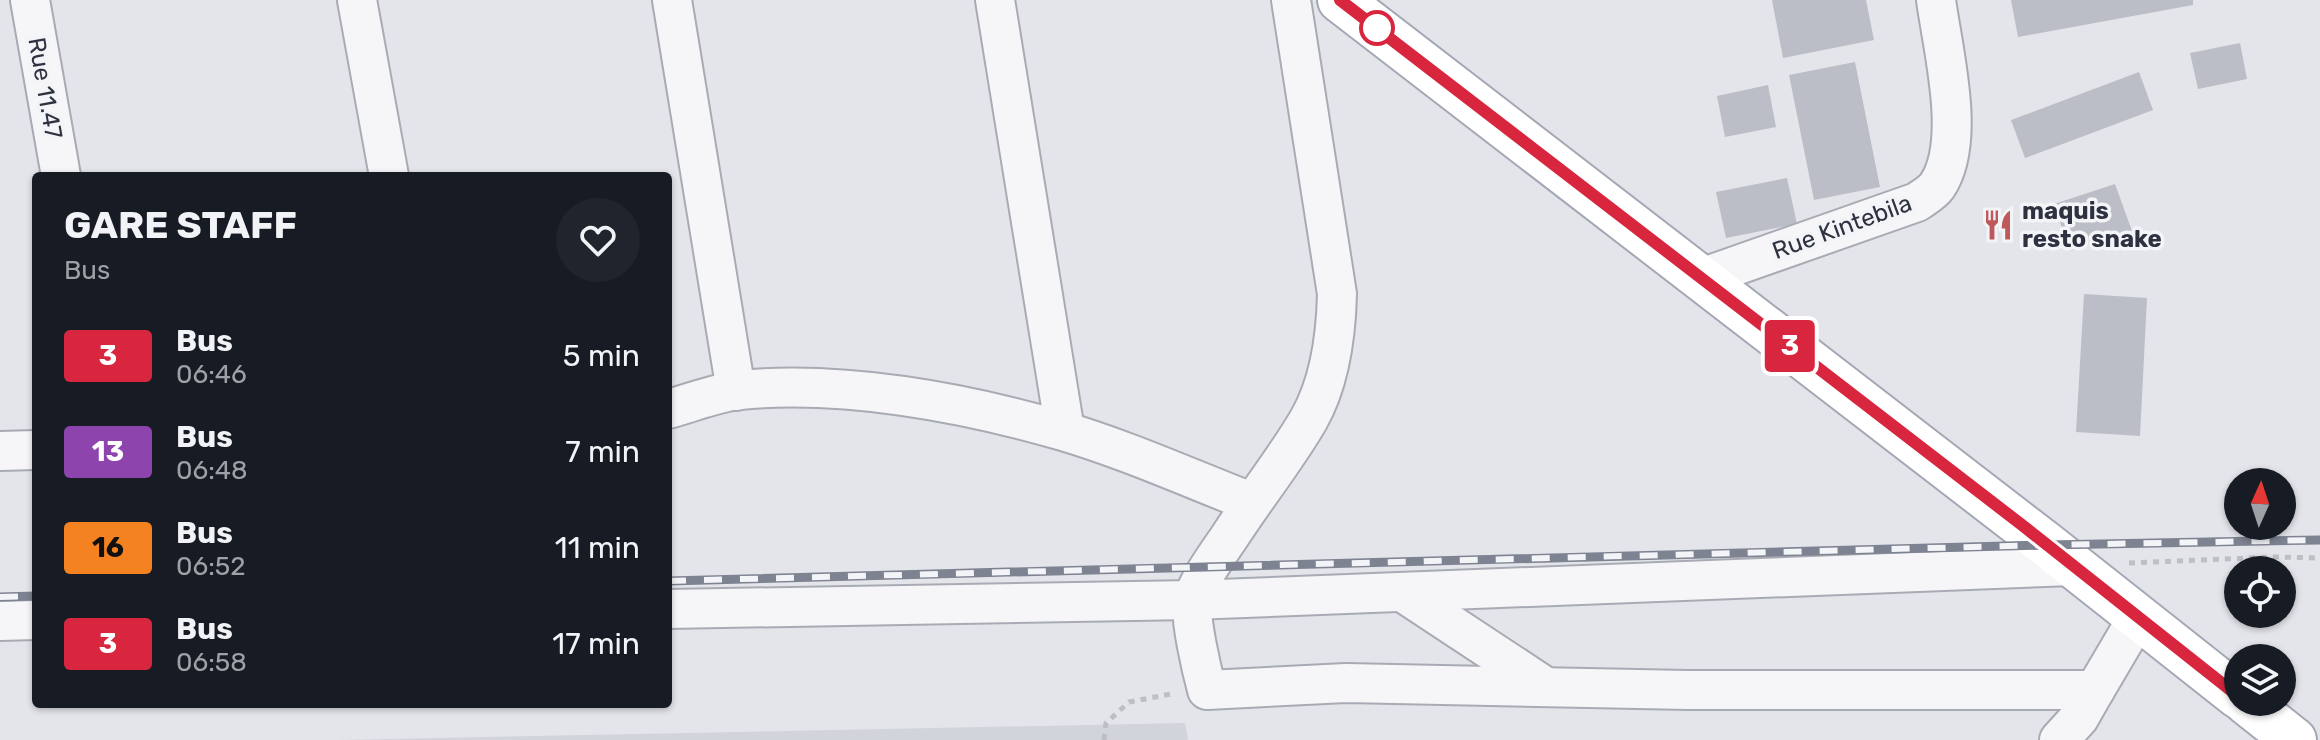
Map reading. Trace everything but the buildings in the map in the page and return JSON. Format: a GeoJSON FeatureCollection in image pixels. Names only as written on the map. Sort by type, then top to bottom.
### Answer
{"type":"FeatureCollection","features":[{"type":"Feature","properties":{"kind":"main road"},"geometry":{"type":"LineString","coordinates":[[1340,0],[2224,685]]}},
{"type":"Feature","properties":{"kind":"main road"},"geometry":{"type":"LineString","coordinates":[[2264,716],[2294,740]]}},
{"type":"Feature","properties":{"kind":"street","name":"Rue 11.47"},"geometry":{"type":"LineString","coordinates":[[30,0],[60,172]]}},
{"type":"Feature","properties":{"kind":"street"},"geometry":{"type":"LineString","coordinates":[[357,0],[388,172]]}},
{"type":"Feature","properties":{"kind":"street"},"geometry":{"type":"LineString","coordinates":[[672,0],[736,391]]}},
{"type":"Feature","properties":{"kind":"street"},"geometry":{"type":"LineString","coordinates":[[995,0],[1065,431]]}},
{"type":"Feature","properties":{"kind":"street"},"geometry":{"type":"LineString","coordinates":[[1291,0],[1337,294],[1337,328],[1326,378],[1310,418],[1251,502],[1192,600],[1198,654],[1207,690],[1346,683],[1688,690],[2095,690]]}},
{"type":"Feature","properties":{"kind":"street","name":"Rue Kintebila"},"geometry":{"type":"LineString","coordinates":[[1701,278],[1917,202],[1935,189],[1947,166],[1951,140],[1949,93],[1936,0]]}},
{"type":"Feature","properties":{"kind":"street"},"geometry":{"type":"LineString","coordinates":[[672,408],[736,391],[817,389],[907,397],[1065,431],[1251,502]]}},
{"type":"Feature","properties":{"kind":"street"},"geometry":{"type":"LineString","coordinates":[[0,451],[32,450]]}},
{"type":"Feature","properties":{"kind":"street"},"geometry":{"type":"LineString","coordinates":[[672,609],[1192,600],[2073,566]]}},
{"type":"Feature","properties":{"kind":"street"},"geometry":{"type":"LineString","coordinates":[[1402,592],[1546,687]]}},
{"type":"Feature","properties":{"kind":"street"},"geometry":{"type":"LineString","coordinates":[[2059,740],[2079,718],[2138,617]]}},
{"type":"Feature","properties":{"kind":"street"},"geometry":{"type":"LineString","coordinates":[[0,621],[32,620]]}},
{"type":"Feature","properties":{"kind":"path"},"geometry":{"type":"LineString","coordinates":[[2073,566],[2261,557],[2320,558]]}},
{"type":"Feature","properties":{"kind":"path"},"geometry":{"type":"LineString","coordinates":[[1104,740],[1106,723],[1129,702],[1207,690]]}},
{"type":"Feature","properties":{"kind":"shaded area"},"geometry":{"type":"Polygon","coordinates":[[[1185,723],[1188,740],[340,740],[1185,723]]]}},
{"type":"Feature","properties":{"kind":"railway"},"geometry":{"type":"LineString","coordinates":[[672,581],[2320,540]]}},
{"type":"Feature","properties":{"kind":"railway"},"geometry":{"type":"LineString","coordinates":[[0,597],[32,596]]}},
{"type":"Feature","properties":{"kind":"bus line","name":"3"},"geometry":{"type":"LineString","coordinates":[[1340,0],[2022,525],[2224,685]]}},
{"type":"Feature","properties":{"kind":"place","name":"maquis resto snake"},"geometry":{"type":"Point","coordinates":[1998,225]}}]}
